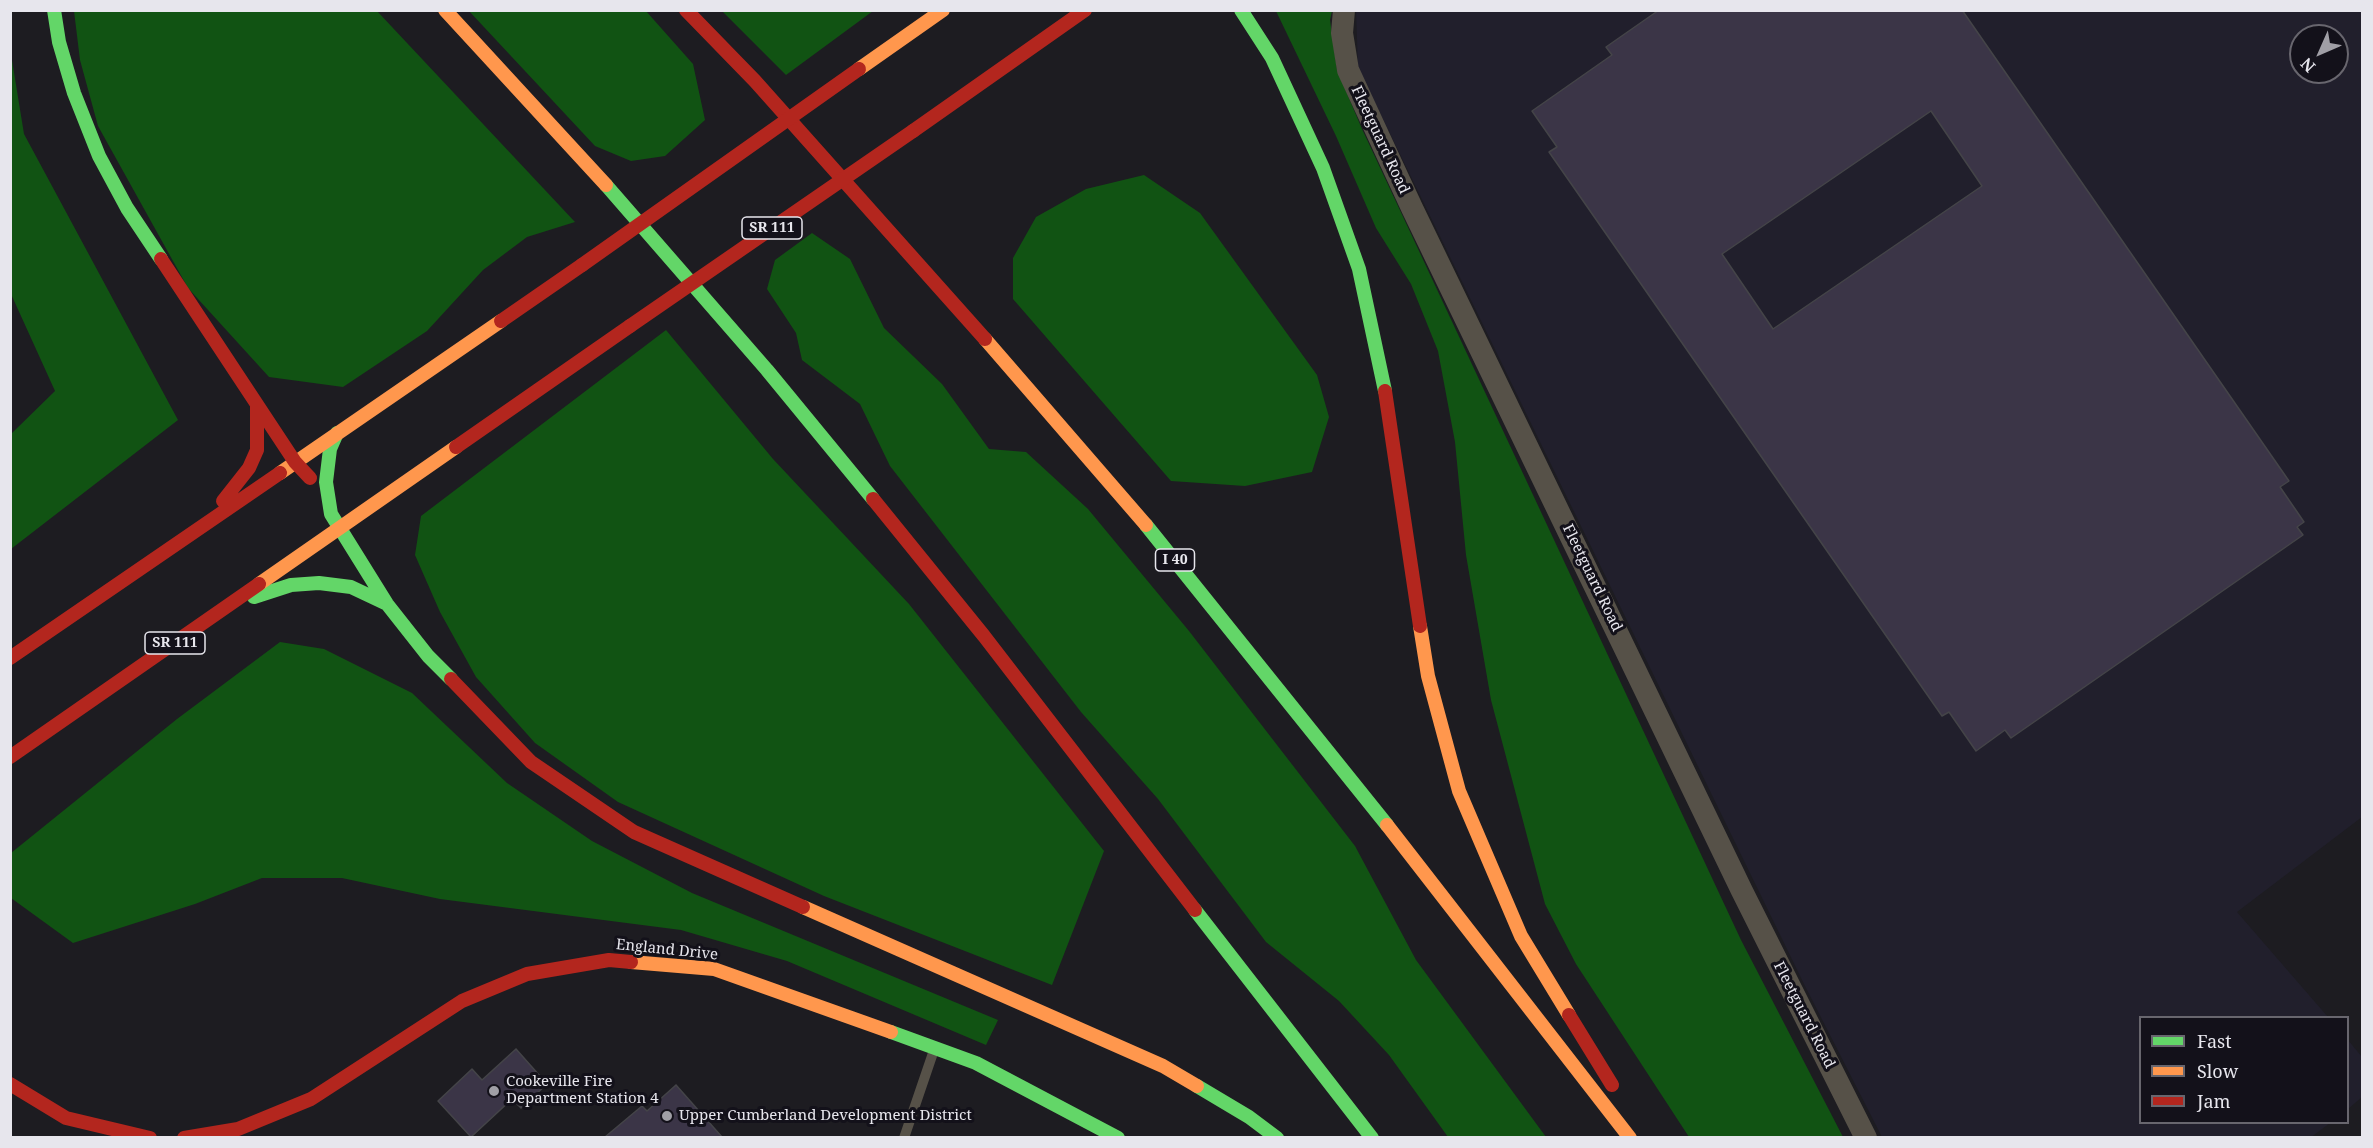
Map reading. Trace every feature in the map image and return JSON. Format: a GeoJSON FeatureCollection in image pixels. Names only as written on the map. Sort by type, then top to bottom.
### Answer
{"type":"FeatureCollection","features":[{"type":"Feature","properties":{"kind":"main road"},"geometry":{"type":"LineString","coordinates":[[54,10],[59,42],[74,93],[99,156],[127,208],[169,275],[295,462],[326,488],[342,493]]}},
{"type":"Feature","properties":{"kind":"main road"},"geometry":{"type":"LineString","coordinates":[[445,10],[553,125],[767,370],[984,636],[1372,1137]]}},
{"type":"Feature","properties":{"kind":"main road","name":"I 40"},"geometry":{"type":"LineString","coordinates":[[686,10],[754,81],[916,261],[1134,510],[1324,743],[1630,1137]]}},
{"type":"Feature","properties":{"kind":"main road"},"geometry":{"type":"LineString","coordinates":[[10,658],[582,265],[943,10]]}},
{"type":"Feature","properties":{"kind":"main road","name":"SR 111"},"geometry":{"type":"LineString","coordinates":[[10,757],[1085,10]]}},
{"type":"Feature","properties":{"kind":"main road"},"geometry":{"type":"LineString","coordinates":[[1241,10],[1272,58],[1323,168],[1359,269],[1382,372],[1428,676],[1458,791],[1521,936],[1620,1097]]}},
{"type":"Feature","properties":{"kind":"main road"},"geometry":{"type":"LineString","coordinates":[[202,527],[249,468],[257,450],[257,406]]}},
{"type":"Feature","properties":{"kind":"main road"},"geometry":{"type":"LineString","coordinates":[[337,434],[330,449],[326,470],[326,488],[331,514],[338,528],[387,604],[428,656],[531,762],[634,832],[1163,1066],[1250,1117],[1277,1137]]}},
{"type":"Feature","properties":{"kind":"main road"},"geometry":{"type":"LineString","coordinates":[[366,494],[404,483]]}},
{"type":"Feature","properties":{"kind":"main road"},"geometry":{"type":"LineString","coordinates":[[229,605],[291,585],[319,583],[351,587],[387,604]]}},
{"type":"Feature","properties":{"kind":"main road","name":"England Drive"},"geometry":{"type":"LineString","coordinates":[[184,1137],[238,1129],[311,1100],[462,1001],[527,974],[609,960],[714,969],[976,1063],[1119,1137]]}},
{"type":"Feature","properties":{"kind":"main road"},"geometry":{"type":"LineString","coordinates":[[10,1084],[66,1118],[150,1137]]}},
{"type":"Feature","properties":{"kind":"main road"},"geometry":{"type":"LineString","coordinates":[[1632,1117],[1645,1137]]}},
{"type":"Feature","properties":{"kind":"street","name":"Fleetguard Road"},"geometry":{"type":"LineString","coordinates":[[1344,10],[1342,33],[1348,70],[1397,177],[1742,891],[1866,1137]]}},
{"type":"Feature","properties":{"kind":"lane"},"geometry":{"type":"LineString","coordinates":[[904,1137],[934,1047]]}},
{"type":"Feature","properties":{"kind":"shaded area"},"geometry":{"type":"Polygon","coordinates":[[[1356,10],[2362,11],[2362,817],[2237,912],[2327,1016],[2139,1016],[2139,1124],[2329,1124],[2310,1138],[1882,1137],[1804,984],[1358,68],[1356,10]]]}},
{"type":"Feature","properties":{"kind":"shaded area"},"geometry":{"type":"Polygon","coordinates":[[[2349,1041],[2362,1057],[2362,1097],[2349,1108],[2349,1041]]]}},
{"type":"Feature","properties":{"kind":"green space"},"geometry":{"type":"Polygon","coordinates":[[[74,11],[377,11],[575,222],[527,237],[483,270],[427,331],[343,387],[269,377],[188,288],[98,126],[80,60],[74,11]]]}},
{"type":"Feature","properties":{"kind":"green space"},"geometry":{"type":"Polygon","coordinates":[[[469,11],[646,11],[693,64],[705,120],[665,156],[631,161],[595,146],[469,11]]]}},
{"type":"Feature","properties":{"kind":"green space"},"geometry":{"type":"Polygon","coordinates":[[[722,11],[873,11],[786,75],[722,11]]]}},
{"type":"Feature","properties":{"kind":"green space"},"geometry":{"type":"Polygon","coordinates":[[[1276,11],[1332,11],[1330,20],[1337,70],[1362,129],[1741,940],[1843,1137],[1689,1137],[1576,964],[1545,904],[1491,700],[1466,555],[1455,442],[1438,351],[1411,284],[1376,228],[1336,136],[1276,11]]]}},
{"type":"Feature","properties":{"kind":"green space"},"geometry":{"type":"Polygon","coordinates":[[[11,54],[24,134],[178,420],[11,549],[11,434],[55,391],[11,294],[11,54]]]}},
{"type":"Feature","properties":{"kind":"green space"},"geometry":{"type":"Polygon","coordinates":[[[1144,175],[1200,213],[1317,375],[1329,417],[1312,472],[1245,486],[1171,481],[1013,299],[1013,258],[1036,217],[1086,189],[1144,175]]]}},
{"type":"Feature","properties":{"kind":"green space"},"geometry":{"type":"Polygon","coordinates":[[[812,233],[850,259],[884,328],[942,384],[989,449],[1026,452],[1088,509],[1189,631],[1355,846],[1416,960],[1546,1137],[1448,1137],[1389,1055],[1339,1001],[1266,942],[1158,799],[1081,712],[890,466],[860,404],[802,360],[796,333],[767,289],[775,260],[812,233]]]}},
{"type":"Feature","properties":{"kind":"green space"},"geometry":{"type":"Polygon","coordinates":[[[666,330],[773,459],[909,604],[1104,851],[1052,985],[824,896],[618,802],[535,743],[476,677],[440,612],[415,555],[421,516],[666,330]]]}},
{"type":"Feature","properties":{"kind":"green space"},"geometry":{"type":"Polygon","coordinates":[[[280,642],[324,649],[412,693],[507,783],[592,841],[692,893],[998,1020],[986,1045],[787,961],[681,930],[440,899],[342,878],[262,878],[195,904],[73,943],[11,898],[11,853],[177,719],[280,642]]]}},
{"type":"Feature","properties":{"kind":"building"},"geometry":{"type":"Polygon","coordinates":[[[1659,10],[1962,10],[2289,481],[2280,487],[2304,522],[2297,527],[2303,535],[2011,738],[2005,730],[1976,751],[1949,712],[1942,716],[1549,152],[1557,147],[1532,111],[1612,55],[1606,47],[1659,10]],[[1931,111],[1722,254],[1773,329],[1982,186],[1931,111]]]}},
{"type":"Feature","properties":{"kind":"building","name":"Cookeville Fire Department Station 4"},"geometry":{"type":"Polygon","coordinates":[[[516,1049],[547,1084],[521,1108],[512,1099],[471,1137],[438,1101],[472,1069],[482,1080],[516,1049]]]}},
{"type":"Feature","properties":{"kind":"building","name":"Upper Cumberland Development District"},"geometry":{"type":"Polygon","coordinates":[[[676,1085],[722,1137],[605,1137],[642,1106],[647,1111],[676,1085]]]}},
{"type":"Feature","properties":{"kind":"traffic: fast"},"geometry":{"type":"LineString","coordinates":[[54,10],[59,42],[74,93],[99,156],[127,208],[161,259]]}},
{"type":"Feature","properties":{"kind":"traffic: fast"},"geometry":{"type":"LineString","coordinates":[[1241,10],[1272,58],[1323,168],[1359,269],[1385,391]]}},
{"type":"Feature","properties":{"kind":"traffic: fast"},"geometry":{"type":"LineString","coordinates":[[606,185],[767,370],[873,499]]}},
{"type":"Feature","properties":{"kind":"traffic: fast"},"geometry":{"type":"LineString","coordinates":[[337,433],[330,449],[326,482],[331,514],[387,604],[428,656],[451,679]]}},
{"type":"Feature","properties":{"kind":"traffic: fast"},"geometry":{"type":"LineString","coordinates":[[1146,525],[1387,825]]}},
{"type":"Feature","properties":{"kind":"traffic: fast"},"geometry":{"type":"LineString","coordinates":[[254,597],[291,585],[319,583],[351,587],[387,604]]}},
{"type":"Feature","properties":{"kind":"traffic: fast"},"geometry":{"type":"LineString","coordinates":[[1195,910],[1372,1138]]}},
{"type":"Feature","properties":{"kind":"traffic: fast"},"geometry":{"type":"LineString","coordinates":[[891,1032],[976,1063],[1118,1138]]}},
{"type":"Feature","properties":{"kind":"traffic: fast"},"geometry":{"type":"LineString","coordinates":[[1197,1086],[1249,1117],[1277,1138]]}},
{"type":"Feature","properties":{"kind":"traffic: slow"},"geometry":{"type":"LineString","coordinates":[[445,10],[606,185]]}},
{"type":"Feature","properties":{"kind":"traffic: slow"},"geometry":{"type":"LineString","coordinates":[[859,69],[943,10]]}},
{"type":"Feature","properties":{"kind":"traffic: slow"},"geometry":{"type":"LineString","coordinates":[[280,473],[501,321]]}},
{"type":"Feature","properties":{"kind":"traffic: slow"},"geometry":{"type":"LineString","coordinates":[[985,339],[1146,525]]}},
{"type":"Feature","properties":{"kind":"traffic: slow"},"geometry":{"type":"LineString","coordinates":[[259,584],[456,447]]}},
{"type":"Feature","properties":{"kind":"traffic: slow"},"geometry":{"type":"LineString","coordinates":[[1420,626],[1428,676],[1459,791],[1521,936],[1569,1015]]}},
{"type":"Feature","properties":{"kind":"traffic: slow"},"geometry":{"type":"LineString","coordinates":[[1387,825],[1630,1138]]}},
{"type":"Feature","properties":{"kind":"traffic: slow"},"geometry":{"type":"LineString","coordinates":[[803,907],[1163,1066],[1197,1086]]}},
{"type":"Feature","properties":{"kind":"traffic: slow"},"geometry":{"type":"LineString","coordinates":[[631,962],[714,969],[891,1032]]}},
{"type":"Feature","properties":{"kind":"traffic: jam"},"geometry":{"type":"LineString","coordinates":[[686,10],[755,81],[985,339]]}},
{"type":"Feature","properties":{"kind":"traffic: jam"},"geometry":{"type":"LineString","coordinates":[[913,131],[1085,10]]}},
{"type":"Feature","properties":{"kind":"traffic: jam"},"geometry":{"type":"LineString","coordinates":[[582,265],[859,69]]}},
{"type":"Feature","properties":{"kind":"traffic: jam"},"geometry":{"type":"LineString","coordinates":[[630,326],[913,131]]}},
{"type":"Feature","properties":{"kind":"traffic: jam"},"geometry":{"type":"LineString","coordinates":[[161,259],[295,462],[310,478]]}},
{"type":"Feature","properties":{"kind":"traffic: jam"},"geometry":{"type":"LineString","coordinates":[[501,321],[582,265]]}},
{"type":"Feature","properties":{"kind":"traffic: jam"},"geometry":{"type":"LineString","coordinates":[[456,447],[630,326]]}},
{"type":"Feature","properties":{"kind":"traffic: jam"},"geometry":{"type":"LineString","coordinates":[[1385,391],[1420,626]]}},
{"type":"Feature","properties":{"kind":"traffic: jam"},"geometry":{"type":"LineString","coordinates":[[223,501],[249,468],[257,450],[257,406]]}},
{"type":"Feature","properties":{"kind":"traffic: jam"},"geometry":{"type":"LineString","coordinates":[[10,658],[280,473]]}},
{"type":"Feature","properties":{"kind":"traffic: jam"},"geometry":{"type":"LineString","coordinates":[[873,499],[984,636],[1195,910]]}},
{"type":"Feature","properties":{"kind":"traffic: jam"},"geometry":{"type":"LineString","coordinates":[[10,757],[259,584]]}},
{"type":"Feature","properties":{"kind":"traffic: jam"},"geometry":{"type":"LineString","coordinates":[[451,679],[531,762],[634,832],[803,907]]}},
{"type":"Feature","properties":{"kind":"traffic: jam"},"geometry":{"type":"LineString","coordinates":[[184,1138],[238,1129],[311,1099],[462,1001],[527,974],[609,960],[631,962]]}},
{"type":"Feature","properties":{"kind":"traffic: jam"},"geometry":{"type":"LineString","coordinates":[[1569,1015],[1612,1085]]}},
{"type":"Feature","properties":{"kind":"traffic: jam"},"geometry":{"type":"LineString","coordinates":[[10,1084],[66,1118],[150,1138]]}},
{"type":"Feature","properties":{"kind":"place","name":"Cookeville Fire Department Station 4"},"geometry":{"type":"Point","coordinates":[494,1091]}},
{"type":"Feature","properties":{"kind":"place","name":"Upper Cumberland Development District"},"geometry":{"type":"Point","coordinates":[667,1116]}}]}
